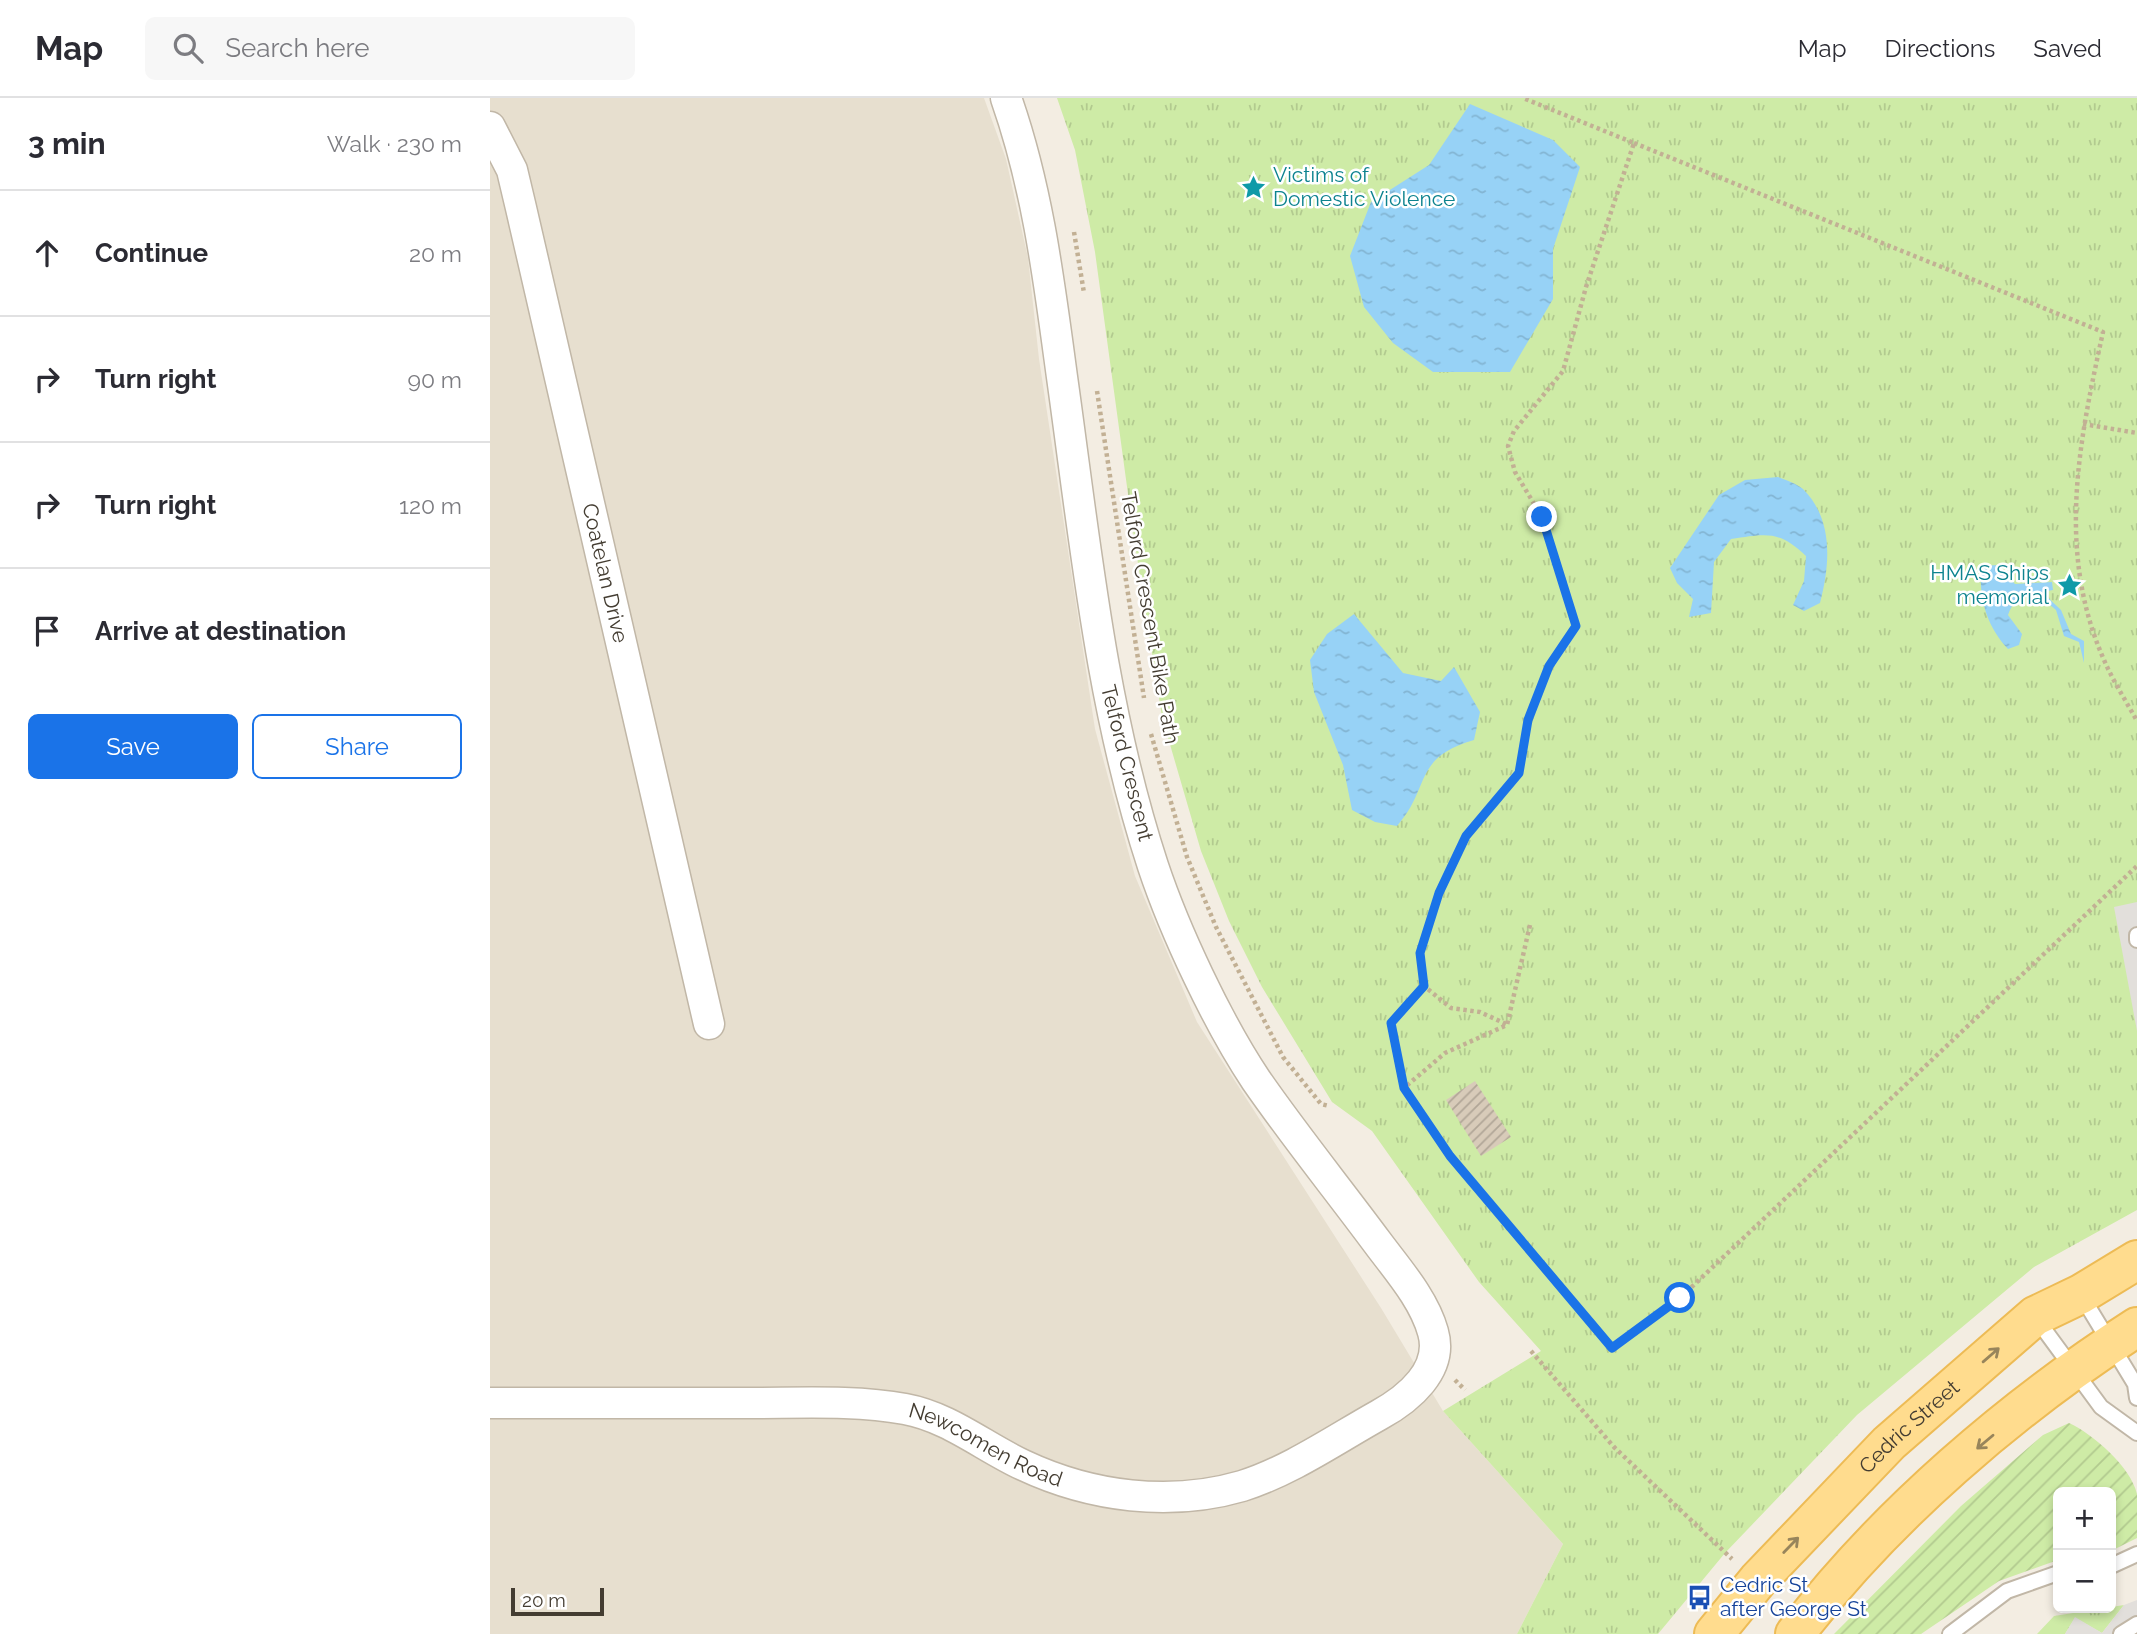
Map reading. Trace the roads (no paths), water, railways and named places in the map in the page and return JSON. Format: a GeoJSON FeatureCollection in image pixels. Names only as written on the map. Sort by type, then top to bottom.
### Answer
{"type":"FeatureCollection","features":[{"type":"Feature","properties":{"kind":"main road","name":"Cedric Street"},"geometry":{"type":"LineString","coordinates":[[1714,1634],[1758,1580],[1889,1443],[2035,1316],[2081,1294],[2137,1260]]}},
{"type":"Feature","properties":{"kind":"main road"},"geometry":{"type":"LineString","coordinates":[[1795,1634],[1826,1594],[1935,1483],[2073,1369],[2123,1335]]}},
{"type":"Feature","properties":{"kind":"street","name":"Telford Crescent"},"geometry":{"type":"LineString","coordinates":[[1006,98],[1027,156],[1047,256],[1085,542],[1114,726],[1154,869],[1223,1023],[1254,1077],[1410,1285],[1434,1335],[1433,1357]]}},
{"type":"Feature","properties":{"kind":"street","name":"Coatelan Drive"},"geometry":{"type":"LineString","coordinates":[[490,127],[512,170],[709,1024]]}},
{"type":"Feature","properties":{"kind":"street","name":"Newcomen Road"},"geometry":{"type":"LineString","coordinates":[[490,1403],[824,1403],[909,1409],[974,1436],[1021,1465],[1075,1485],[1133,1497],[1194,1497],[1247,1485],[1403,1402],[1425,1377],[1433,1357]]}},
{"type":"Feature","properties":{"kind":"lane"},"geometry":{"type":"LineString","coordinates":[[2081,1294],[2123,1335],[2137,1398]]}},
{"type":"Feature","properties":{"kind":"lane"},"geometry":{"type":"LineString","coordinates":[[2035,1316],[2101,1408],[2137,1433]]}},
{"type":"Feature","properties":{"kind":"lane"},"geometry":{"type":"LineString","coordinates":[[2116,1564],[2137,1554]]}},
{"type":"Feature","properties":{"kind":"lane"},"geometry":{"type":"LineString","coordinates":[[1950,1634],[2007,1591],[2053,1575]]}},
{"type":"Feature","properties":{"kind":"lane"},"geometry":{"type":"LineString","coordinates":[[2121,1634],[2137,1624]]}},
{"type":"Feature","properties":{"kind":"water"},"geometry":{"type":"Polygon","coordinates":[[[1470,104],[1553,140],[1580,167],[1553,249],[1553,299],[1510,372],[1433,372],[1393,343],[1364,307],[1350,256],[1371,202],[1429,165],[1470,104]]]}},
{"type":"Feature","properties":{"kind":"water"},"geometry":{"type":"Polygon","coordinates":[[[1778,477],[1803,489],[1813,501],[1825,529],[1826,574],[1820,603],[1804,611],[1793,605],[1804,581],[1806,556],[1780,538],[1763,535],[1731,539],[1714,562],[1711,613],[1689,617],[1693,599],[1677,583],[1670,568],[1719,495],[1745,480],[1778,477]]]}},
{"type":"Feature","properties":{"kind":"water"},"geometry":{"type":"Polygon","coordinates":[[[1998,565],[2015,584],[2052,582],[2053,590],[2042,592],[2061,610],[2071,634],[2084,641],[2084,663],[2079,642],[2064,636],[2056,610],[2035,592],[2021,596],[2008,615],[2022,634],[2019,645],[2008,649],[2000,640],[1989,621],[1981,589],[1981,566],[1998,565]]]}},
{"type":"Feature","properties":{"kind":"water"},"geometry":{"type":"Polygon","coordinates":[[[1354,614],[1403,673],[1441,681],[1454,667],[1480,712],[1474,740],[1454,747],[1432,765],[1408,812],[1397,826],[1375,822],[1352,810],[1343,765],[1314,692],[1310,660],[1327,634],[1354,614]]]}},
{"type":"Feature","properties":{"kind":"place","name":"Victims of Domestic Violence"},"geometry":{"type":"Point","coordinates":[1253,187]}},
{"type":"Feature","properties":{"kind":"place","name":"HMAS Ships memorial"},"geometry":{"type":"Point","coordinates":[2069,585]}},
{"type":"Feature","properties":{"kind":"place","name":"Cedric St after George St"},"geometry":{"type":"Point","coordinates":[1700,1597]}}]}
